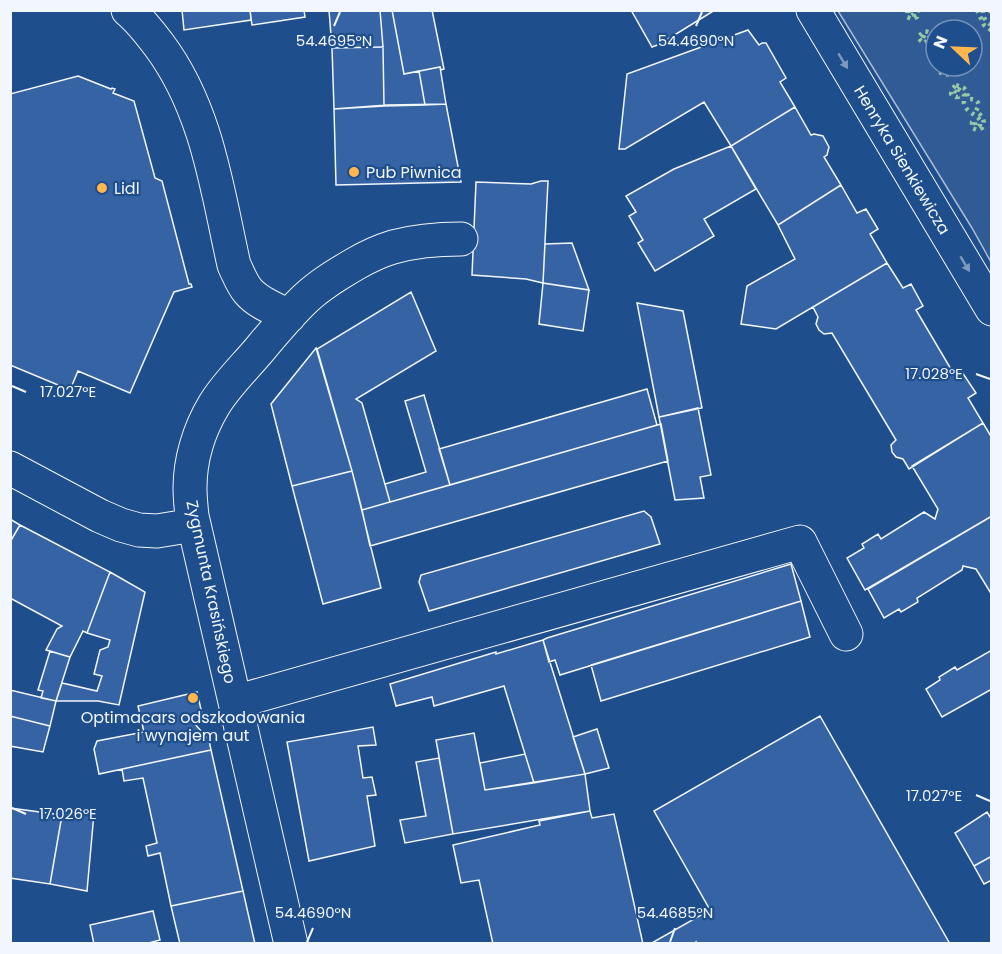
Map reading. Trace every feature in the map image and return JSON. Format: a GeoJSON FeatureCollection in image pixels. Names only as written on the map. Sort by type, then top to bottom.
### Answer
{"type":"FeatureCollection","features":[{"type":"Feature","properties":{"kind":"street","name":"Henryka Sienkiewicza"},"geometry":{"type":"LineString","coordinates":[[813,10],[992,309]]}},
{"type":"Feature","properties":{"kind":"street"},"geometry":{"type":"LineString","coordinates":[[133,12],[167,56],[196,111],[206,138],[234,265],[247,290],[257,299],[289,316]]}},
{"type":"Feature","properties":{"kind":"street","name":"Zygmunta Krasińskiego"},"geometry":{"type":"LineString","coordinates":[[291,944],[194,525],[190,487],[194,456],[202,428],[214,404],[306,298],[341,272],[369,256],[414,242],[461,239]]}},
{"type":"Feature","properties":{"kind":"street"},"geometry":{"type":"LineString","coordinates":[[10,468],[121,525],[139,530],[157,531],[194,525]]}},
{"type":"Feature","properties":{"kind":"street"},"geometry":{"type":"LineString","coordinates":[[235,702],[800,542],[846,634]]}},
{"type":"Feature","properties":{"kind":"shaded area"},"geometry":{"type":"Polygon","coordinates":[[[838,11],[991,11],[991,262],[972,228],[838,11]]]}},
{"type":"Feature","properties":{"kind":"building"},"geometry":{"type":"Polygon","coordinates":[[[182,10],[250,10],[251,20],[184,30],[182,10]]]}},
{"type":"Feature","properties":{"kind":"building"},"geometry":{"type":"Polygon","coordinates":[[[250,10],[304,10],[305,17],[252,25],[250,10]]]}},
{"type":"Feature","properties":{"kind":"building"},"geometry":{"type":"Polygon","coordinates":[[[329,10],[380,10],[383,47],[332,48],[329,10]]]}},
{"type":"Feature","properties":{"kind":"building"},"geometry":{"type":"Polygon","coordinates":[[[380,10],[392,10],[404,74],[419,71],[425,105],[384,106],[380,10]]]}},
{"type":"Feature","properties":{"kind":"building"},"geometry":{"type":"Polygon","coordinates":[[[392,10],[432,10],[444,69],[441,70],[440,67],[404,74],[392,10]]]}},
{"type":"Feature","properties":{"kind":"building"},"geometry":{"type":"Polygon","coordinates":[[[631,10],[715,10],[652,47],[631,10]]]}},
{"type":"Feature","properties":{"kind":"building"},"geometry":{"type":"Polygon","coordinates":[[[748,30],[759,45],[766,43],[786,78],[780,82],[795,107],[731,146],[704,102],[625,149],[619,149],[627,74],[748,30]]]}},
{"type":"Feature","properties":{"kind":"building"},"geometry":{"type":"Polygon","coordinates":[[[383,47],[384,106],[334,109],[332,48],[383,47]]]}},
{"type":"Feature","properties":{"kind":"building"},"geometry":{"type":"Polygon","coordinates":[[[440,67],[446,104],[425,105],[419,71],[440,67]]]}},
{"type":"Feature","properties":{"kind":"building"},"geometry":{"type":"Polygon","coordinates":[[[78,76],[115,89],[113,93],[134,101],[155,178],[162,181],[189,284],[192,287],[174,292],[130,393],[78,371],[70,390],[10,365],[10,94],[78,76]]]}},
{"type":"Feature","properties":{"kind":"building"},"geometry":{"type":"Polygon","coordinates":[[[446,104],[461,182],[336,185],[334,109],[446,104]]]}},
{"type":"Feature","properties":{"kind":"building"},"geometry":{"type":"Polygon","coordinates":[[[795,107],[811,135],[823,136],[829,147],[824,157],[841,185],[778,225],[731,146],[795,107]]]}},
{"type":"Feature","properties":{"kind":"building"},"geometry":{"type":"Polygon","coordinates":[[[731,146],[756,189],[704,219],[714,236],[655,271],[638,243],[643,240],[629,216],[636,212],[626,196],[674,169],[731,146]]]}},
{"type":"Feature","properties":{"kind":"building"},"geometry":{"type":"Polygon","coordinates":[[[548,181],[543,283],[526,279],[472,275],[476,182],[531,184],[548,181]]]}},
{"type":"Feature","properties":{"kind":"building"},"geometry":{"type":"Polygon","coordinates":[[[841,185],[857,213],[866,209],[878,229],[870,234],[887,263],[776,329],[741,324],[747,286],[795,259],[778,225],[841,185]]]}},
{"type":"Feature","properties":{"kind":"building"},"geometry":{"type":"Polygon","coordinates":[[[572,243],[589,290],[543,283],[545,244],[572,243]]]}},
{"type":"Feature","properties":{"kind":"building"},"geometry":{"type":"Polygon","coordinates":[[[887,263],[903,288],[911,284],[923,306],[916,310],[955,376],[962,372],[976,393],[968,398],[983,423],[909,469],[903,459],[896,457],[892,452],[891,445],[896,440],[832,333],[824,334],[819,330],[816,324],[818,317],[813,307],[887,263]]]}},
{"type":"Feature","properties":{"kind":"building"},"geometry":{"type":"Polygon","coordinates":[[[543,283],[589,290],[583,331],[539,324],[543,283]]]}},
{"type":"Feature","properties":{"kind":"building"},"geometry":{"type":"Polygon","coordinates":[[[411,292],[436,351],[356,399],[362,403],[390,502],[362,510],[317,349],[411,292]]]}},
{"type":"Feature","properties":{"kind":"building"},"geometry":{"type":"Polygon","coordinates":[[[637,303],[683,311],[702,408],[659,417],[637,303]]]}},
{"type":"Feature","properties":{"kind":"building"},"geometry":{"type":"Polygon","coordinates":[[[316,348],[352,471],[292,486],[271,404],[316,348]]]}},
{"type":"Feature","properties":{"kind":"building"},"geometry":{"type":"Polygon","coordinates":[[[647,389],[657,425],[450,485],[439,449],[647,389]]]}},
{"type":"Feature","properties":{"kind":"building"},"geometry":{"type":"Polygon","coordinates":[[[424,395],[450,485],[390,502],[385,484],[426,472],[405,401],[424,395]]]}},
{"type":"Feature","properties":{"kind":"building"},"geometry":{"type":"Polygon","coordinates":[[[698,408],[711,475],[700,477],[704,498],[675,500],[659,417],[698,408]]]}},
{"type":"Feature","properties":{"kind":"building"},"geometry":{"type":"Polygon","coordinates":[[[983,423],[992,438],[992,516],[865,590],[847,558],[864,548],[862,544],[878,534],[881,539],[924,512],[935,519],[938,509],[912,466],[983,423]]]}},
{"type":"Feature","properties":{"kind":"building"},"geometry":{"type":"Polygon","coordinates":[[[661,424],[668,461],[370,546],[362,510],[661,424]]]}},
{"type":"Feature","properties":{"kind":"building"},"geometry":{"type":"Polygon","coordinates":[[[352,471],[381,588],[323,604],[292,486],[352,471]]]}},
{"type":"Feature","properties":{"kind":"building"},"geometry":{"type":"Polygon","coordinates":[[[644,511],[651,517],[660,544],[429,611],[419,582],[421,575],[644,511]]]}},
{"type":"Feature","properties":{"kind":"building"},"geometry":{"type":"Polygon","coordinates":[[[992,516],[992,595],[976,569],[963,566],[962,570],[917,598],[918,602],[901,612],[899,609],[884,618],[868,589],[992,516]]]}},
{"type":"Feature","properties":{"kind":"building"},"geometry":{"type":"Polygon","coordinates":[[[10,519],[20,525],[10,542],[10,519]]]}},
{"type":"Feature","properties":{"kind":"building"},"geometry":{"type":"Polygon","coordinates":[[[20,525],[110,572],[87,633],[83,631],[70,657],[46,650],[57,629],[62,626],[10,598],[10,542],[20,525]]]}},
{"type":"Feature","properties":{"kind":"building"},"geometry":{"type":"Polygon","coordinates":[[[791,564],[801,601],[560,675],[555,660],[549,662],[543,640],[547,638],[791,564]]]}},
{"type":"Feature","properties":{"kind":"building"},"geometry":{"type":"Polygon","coordinates":[[[110,572],[145,592],[119,705],[98,701],[56,701],[62,683],[97,691],[102,676],[94,674],[100,650],[108,647],[110,640],[87,633],[110,572]]]}},
{"type":"Feature","properties":{"kind":"building"},"geometry":{"type":"Polygon","coordinates":[[[801,601],[810,637],[601,701],[591,665],[801,601]]]}},
{"type":"Feature","properties":{"kind":"building"},"geometry":{"type":"Polygon","coordinates":[[[543,640],[585,774],[534,783],[504,686],[434,706],[432,697],[396,706],[390,684],[543,640]]]}},
{"type":"Feature","properties":{"kind":"building"},"geometry":{"type":"Polygon","coordinates":[[[992,650],[992,689],[942,717],[926,689],[955,667],[957,670],[992,650]]]}},
{"type":"Feature","properties":{"kind":"building"},"geometry":{"type":"Polygon","coordinates":[[[50,651],[70,657],[56,701],[41,698],[43,691],[38,690],[50,651]]]}},
{"type":"Feature","properties":{"kind":"building"},"geometry":{"type":"Polygon","coordinates":[[[10,690],[56,701],[50,726],[10,716],[10,690]]]}},
{"type":"Feature","properties":{"kind":"building"},"geometry":{"type":"Polygon","coordinates":[[[197,692],[203,718],[194,723],[209,740],[211,750],[99,774],[94,749],[97,741],[144,732],[138,706],[197,692]]]}},
{"type":"Feature","properties":{"kind":"building"},"geometry":{"type":"Polygon","coordinates":[[[10,716],[50,726],[43,752],[10,746],[10,716]]]}},
{"type":"Feature","properties":{"kind":"building"},"geometry":{"type":"Polygon","coordinates":[[[820,716],[950,944],[696,944],[696,942],[693,944],[650,944],[710,910],[654,811],[820,716]]]}},
{"type":"Feature","properties":{"kind":"building"},"geometry":{"type":"Polygon","coordinates":[[[373,727],[376,745],[358,746],[363,778],[372,777],[376,795],[367,796],[375,846],[309,861],[287,742],[373,727]]]}},
{"type":"Feature","properties":{"kind":"building"},"geometry":{"type":"Polygon","coordinates":[[[597,729],[609,768],[585,774],[573,737],[597,729]]]}},
{"type":"Feature","properties":{"kind":"building"},"geometry":{"type":"Polygon","coordinates":[[[474,733],[485,790],[585,774],[590,811],[453,834],[436,740],[474,733]]]}},
{"type":"Feature","properties":{"kind":"building"},"geometry":{"type":"Polygon","coordinates":[[[211,750],[243,891],[171,906],[160,853],[148,856],[146,846],[157,843],[143,778],[124,781],[122,769],[211,750]]]}},
{"type":"Feature","properties":{"kind":"building"},"geometry":{"type":"Polygon","coordinates":[[[525,754],[534,783],[485,790],[480,763],[525,754]]]}},
{"type":"Feature","properties":{"kind":"building"},"geometry":{"type":"Polygon","coordinates":[[[439,758],[453,834],[405,843],[400,820],[426,816],[416,762],[439,758]]]}},
{"type":"Feature","properties":{"kind":"building"},"geometry":{"type":"Polygon","coordinates":[[[10,808],[62,815],[50,884],[10,878],[10,808]]]}},
{"type":"Feature","properties":{"kind":"building"},"geometry":{"type":"Polygon","coordinates":[[[590,811],[592,818],[614,814],[643,944],[493,944],[479,880],[461,883],[453,845],[540,825],[539,821],[590,811]]]}},
{"type":"Feature","properties":{"kind":"building"},"geometry":{"type":"Polygon","coordinates":[[[987,812],[992,820],[992,856],[974,866],[955,833],[987,812]]]}},
{"type":"Feature","properties":{"kind":"building"},"geometry":{"type":"Polygon","coordinates":[[[94,813],[87,891],[50,884],[62,815],[94,813]]]}},
{"type":"Feature","properties":{"kind":"building"},"geometry":{"type":"Polygon","coordinates":[[[992,856],[992,880],[984,884],[974,866],[992,856]]]}},
{"type":"Feature","properties":{"kind":"building"},"geometry":{"type":"Polygon","coordinates":[[[243,891],[255,944],[180,944],[171,906],[243,891]]]}},
{"type":"Feature","properties":{"kind":"building"},"geometry":{"type":"Polygon","coordinates":[[[153,911],[160,940],[145,944],[94,944],[90,925],[153,911]]]}},
{"type":"Feature","properties":{"kind":"hedge"},"geometry":{"type":"LineString","coordinates":[[907,10],[907,17],[912,19],[917,17],[918,10]]}},
{"type":"Feature","properties":{"kind":"hedge"},"geometry":{"type":"LineString","coordinates":[[909,10],[911,16],[915,10]]}},
{"type":"Feature","properties":{"kind":"hedge"},"geometry":{"type":"LineString","coordinates":[[977,10],[984,25],[992,31]]}},
{"type":"Feature","properties":{"kind":"hedge"},"geometry":{"type":"LineString","coordinates":[[983,10],[985,19],[992,25]]}},
{"type":"Feature","properties":{"kind":"hedge"},"geometry":{"type":"LineString","coordinates":[[990,10],[992,17]]}},
{"type":"Feature","properties":{"kind":"hedge"},"geometry":{"type":"LineString","coordinates":[[924,31],[918,37],[924,43]]}},
{"type":"Feature","properties":{"kind":"hedge"},"geometry":{"type":"LineString","coordinates":[[924,35],[924,39]]}},
{"type":"Feature","properties":{"kind":"hedge"},"geometry":{"type":"LineString","coordinates":[[956,85],[964,88],[968,99],[978,103],[976,111],[983,118],[982,128],[977,130],[972,128],[972,122],[975,121],[977,127],[980,125],[980,120],[966,108],[963,93],[958,89],[954,90],[958,97],[951,94],[956,85]]}},
{"type":"Feature","properties":{"kind":"place","name":"Pub Piwnica"},"geometry":{"type":"Point","coordinates":[354,172]}},
{"type":"Feature","properties":{"kind":"place","name":"Lidl"},"geometry":{"type":"Point","coordinates":[102,188]}},
{"type":"Feature","properties":{"kind":"place","name":"Optimacars odszkodowania i wynajem aut"},"geometry":{"type":"Point","coordinates":[193,698]}}]}
